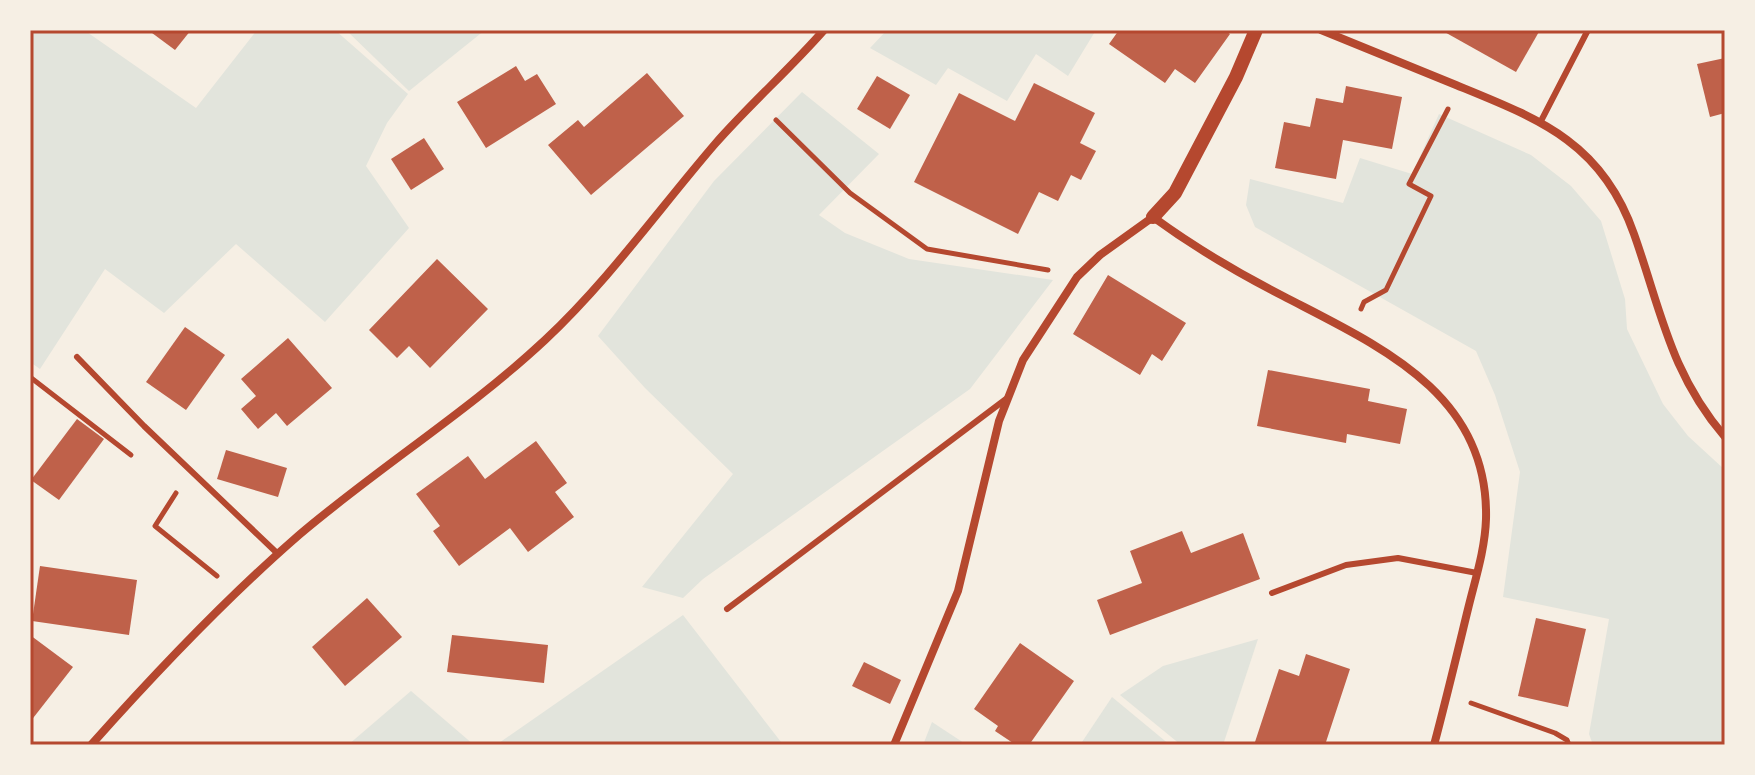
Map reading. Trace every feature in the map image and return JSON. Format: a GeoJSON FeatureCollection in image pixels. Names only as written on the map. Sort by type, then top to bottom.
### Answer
{"type":"FeatureCollection","features":[{"type":"Feature","properties":{"kind":"street"},"geometry":{"type":"LineString","coordinates":[[91,745],[174,653],[278,554],[543,342],[598,285],[708,152],[824,30]]}},
{"type":"Feature","properties":{"kind":"street"},"geometry":{"type":"LineString","coordinates":[[894,745],[966,565],[992,445],[1006,399],[1028,351],[1077,277],[1100,255],[1153,217],[1175,193],[1236,77],[1256,30]]}},
{"type":"Feature","properties":{"kind":"street"},"geometry":{"type":"LineString","coordinates":[[1321,30],[1541,121],[1563,134],[1590,157],[1616,193],[1634,233],[1676,362],[1696,399],[1725,437]]}},
{"type":"Feature","properties":{"kind":"street"},"geometry":{"type":"LineString","coordinates":[[1153,217],[1215,259],[1401,362],[1426,382],[1463,424],[1482,470],[1486,523],[1477,573],[1434,745]]}},
{"type":"Feature","properties":{"kind":"lane"},"geometry":{"type":"LineString","coordinates":[[1541,121],[1588,30]]}},
{"type":"Feature","properties":{"kind":"lane"},"geometry":{"type":"LineString","coordinates":[[77,357],[278,554]]}},
{"type":"Feature","properties":{"kind":"lane"},"geometry":{"type":"LineString","coordinates":[[727,609],[1006,399]]}},
{"type":"Feature","properties":{"kind":"lane"},"geometry":{"type":"LineString","coordinates":[[1272,593],[1346,565],[1398,558],[1477,573]]}},
{"type":"Feature","properties":{"kind":"path"},"geometry":{"type":"LineString","coordinates":[[1349,331],[1364,302],[1386,290],[1431,196],[1409,184],[1460,87]]}},
{"type":"Feature","properties":{"kind":"path"},"geometry":{"type":"LineString","coordinates":[[755,100],[850,193],[927,249],[1077,277]]}},
{"type":"Feature","properties":{"kind":"path"},"geometry":{"type":"LineString","coordinates":[[30,377],[141,462]]}},
{"type":"Feature","properties":{"kind":"path"},"geometry":{"type":"LineString","coordinates":[[177,490],[155,526],[236,592]]}},
{"type":"Feature","properties":{"kind":"path"},"geometry":{"type":"LineString","coordinates":[[1447,695],[1543,727],[1567,740],[1569,745]]}},
{"type":"Feature","properties":{"kind":"shaded area"},"geometry":{"type":"Polygon","coordinates":[[[36,30],[84,30],[196,108],[257,30],[335,30],[408,94],[387,123],[366,166],[409,228],[325,322],[236,244],[164,313],[105,269],[40,369],[30,362],[30,39],[36,30]]]}},
{"type":"Feature","properties":{"kind":"shaded area"},"geometry":{"type":"Polygon","coordinates":[[[346,30],[485,30],[409,91],[346,30]]]}},
{"type":"Feature","properties":{"kind":"shaded area"},"geometry":{"type":"Polygon","coordinates":[[[887,30],[1096,30],[1068,76],[1036,54],[1007,101],[948,68],[936,85],[870,48],[887,30]]]}},
{"type":"Feature","properties":{"kind":"shaded area"},"geometry":{"type":"Polygon","coordinates":[[[802,92],[879,154],[819,215],[845,233],[909,259],[1053,280],[970,389],[703,579],[683,598],[642,587],[733,474],[645,388],[598,336],[714,181],[802,92]]]}},
{"type":"Feature","properties":{"kind":"shaded area"},"geometry":{"type":"Polygon","coordinates":[[[1439,114],[1531,155],[1571,186],[1601,221],[1625,299],[1627,329],[1663,404],[1688,436],[1725,470],[1725,745],[1593,745],[1589,734],[1609,619],[1503,597],[1520,472],[1495,395],[1476,351],[1255,227],[1246,205],[1250,179],[1343,203],[1360,158],[1412,174],[1439,114]]]}},
{"type":"Feature","properties":{"kind":"shaded area"},"geometry":{"type":"Polygon","coordinates":[[[683,615],[781,742],[777,745],[496,745],[683,615]]]}},
{"type":"Feature","properties":{"kind":"shaded area"},"geometry":{"type":"Polygon","coordinates":[[[1258,639],[1223,745],[1181,745],[1120,695],[1163,666],[1258,639]]]}},
{"type":"Feature","properties":{"kind":"shaded area"},"geometry":{"type":"Polygon","coordinates":[[[411,691],[474,745],[348,745],[411,691]]]}},
{"type":"Feature","properties":{"kind":"shaded area"},"geometry":{"type":"Polygon","coordinates":[[[1112,697],[1170,745],[1080,745],[1112,697]]]}},
{"type":"Feature","properties":{"kind":"shaded area"},"geometry":{"type":"Polygon","coordinates":[[[932,722],[967,745],[923,745],[932,722]]]}},
{"type":"Feature","properties":{"kind":"building"},"geometry":{"type":"Polygon","coordinates":[[[148,30],[191,30],[175,50],[148,30]]]}},
{"type":"Feature","properties":{"kind":"building"},"geometry":{"type":"Polygon","coordinates":[[[1119,30],[1224,30],[1230,34],[1195,83],[1175,69],[1165,83],[1109,44],[1119,30]]]}},
{"type":"Feature","properties":{"kind":"building"},"geometry":{"type":"Polygon","coordinates":[[[1441,30],[1540,30],[1516,72],[1441,30]]]}},
{"type":"Feature","properties":{"kind":"building"},"geometry":{"type":"Polygon","coordinates":[[[1725,58],[1725,113],[1710,117],[1697,64],[1725,58]]]}},
{"type":"Feature","properties":{"kind":"building"},"geometry":{"type":"Polygon","coordinates":[[[516,66],[525,81],[537,74],[556,104],[486,148],[457,102],[516,66]]]}},
{"type":"Feature","properties":{"kind":"building"},"geometry":{"type":"Polygon","coordinates":[[[647,73],[684,116],[591,195],[548,145],[578,120],[584,127],[647,73]]]}},
{"type":"Feature","properties":{"kind":"building"},"geometry":{"type":"Polygon","coordinates":[[[877,76],[910,95],[890,129],[857,109],[877,76]]]}},
{"type":"Feature","properties":{"kind":"building"},"geometry":{"type":"Polygon","coordinates":[[[1034,83],[1095,113],[1080,143],[1096,151],[1081,180],[1071,175],[1058,201],[1039,192],[1018,234],[914,182],[959,93],[1015,121],[1034,83]]]}},
{"type":"Feature","properties":{"kind":"building"},"geometry":{"type":"Polygon","coordinates":[[[1346,86],[1402,97],[1392,149],[1343,140],[1336,179],[1275,168],[1284,122],[1310,127],[1316,98],[1343,103],[1346,86]]]}},
{"type":"Feature","properties":{"kind":"building"},"geometry":{"type":"Polygon","coordinates":[[[424,138],[444,169],[411,190],[391,159],[424,138]]]}},
{"type":"Feature","properties":{"kind":"building"},"geometry":{"type":"Polygon","coordinates":[[[437,259],[488,309],[430,368],[409,346],[397,358],[369,330],[437,259]]]}},
{"type":"Feature","properties":{"kind":"building"},"geometry":{"type":"Polygon","coordinates":[[[1108,275],[1186,323],[1162,361],[1152,354],[1140,375],[1073,334],[1108,275]]]}},
{"type":"Feature","properties":{"kind":"building"},"geometry":{"type":"Polygon","coordinates":[[[185,327],[225,355],[186,410],[146,382],[185,327]]]}},
{"type":"Feature","properties":{"kind":"building"},"geometry":{"type":"Polygon","coordinates":[[[288,338],[332,388],[287,426],[276,413],[258,429],[241,409],[256,396],[241,379],[288,338]]]}},
{"type":"Feature","properties":{"kind":"building"},"geometry":{"type":"Polygon","coordinates":[[[1268,370],[1370,389],[1368,401],[1407,409],[1400,444],[1347,434],[1346,443],[1257,426],[1268,370]]]}},
{"type":"Feature","properties":{"kind":"building"},"geometry":{"type":"Polygon","coordinates":[[[77,419],[104,439],[59,500],[31,480],[77,419]]]}},
{"type":"Feature","properties":{"kind":"building"},"geometry":{"type":"Polygon","coordinates":[[[536,441],[567,483],[555,492],[574,517],[528,552],[510,528],[459,566],[433,531],[440,526],[416,494],[468,456],[485,479],[536,441]]]}},
{"type":"Feature","properties":{"kind":"building"},"geometry":{"type":"Polygon","coordinates":[[[226,450],[287,468],[278,497],[217,479],[226,450]]]}},
{"type":"Feature","properties":{"kind":"building"},"geometry":{"type":"Polygon","coordinates":[[[1182,531],[1191,553],[1243,533],[1260,579],[1110,635],[1097,600],[1142,583],[1130,551],[1182,531]]]}},
{"type":"Feature","properties":{"kind":"building"},"geometry":{"type":"Polygon","coordinates":[[[40,566],[137,580],[129,635],[32,621],[40,566]]]}},
{"type":"Feature","properties":{"kind":"building"},"geometry":{"type":"Polygon","coordinates":[[[367,598],[402,637],[345,686],[312,647],[367,598]]]}},
{"type":"Feature","properties":{"kind":"building"},"geometry":{"type":"Polygon","coordinates":[[[1536,618],[1586,629],[1568,707],[1518,696],[1536,618]]]}},
{"type":"Feature","properties":{"kind":"building"},"geometry":{"type":"Polygon","coordinates":[[[30,635],[73,667],[30,722],[30,635]]]}},
{"type":"Feature","properties":{"kind":"building"},"geometry":{"type":"Polygon","coordinates":[[[452,635],[548,645],[544,683],[447,672],[452,635]]]}},
{"type":"Feature","properties":{"kind":"building"},"geometry":{"type":"Polygon","coordinates":[[[1020,643],[1074,681],[1029,745],[1016,745],[995,731],[998,726],[974,709],[1020,643]]]}},
{"type":"Feature","properties":{"kind":"building"},"geometry":{"type":"Polygon","coordinates":[[[1306,654],[1350,669],[1325,745],[1254,745],[1279,669],[1299,676],[1306,654]]]}},
{"type":"Feature","properties":{"kind":"building"},"geometry":{"type":"Polygon","coordinates":[[[864,662],[901,680],[890,704],[852,686],[864,662]]]}}]}
